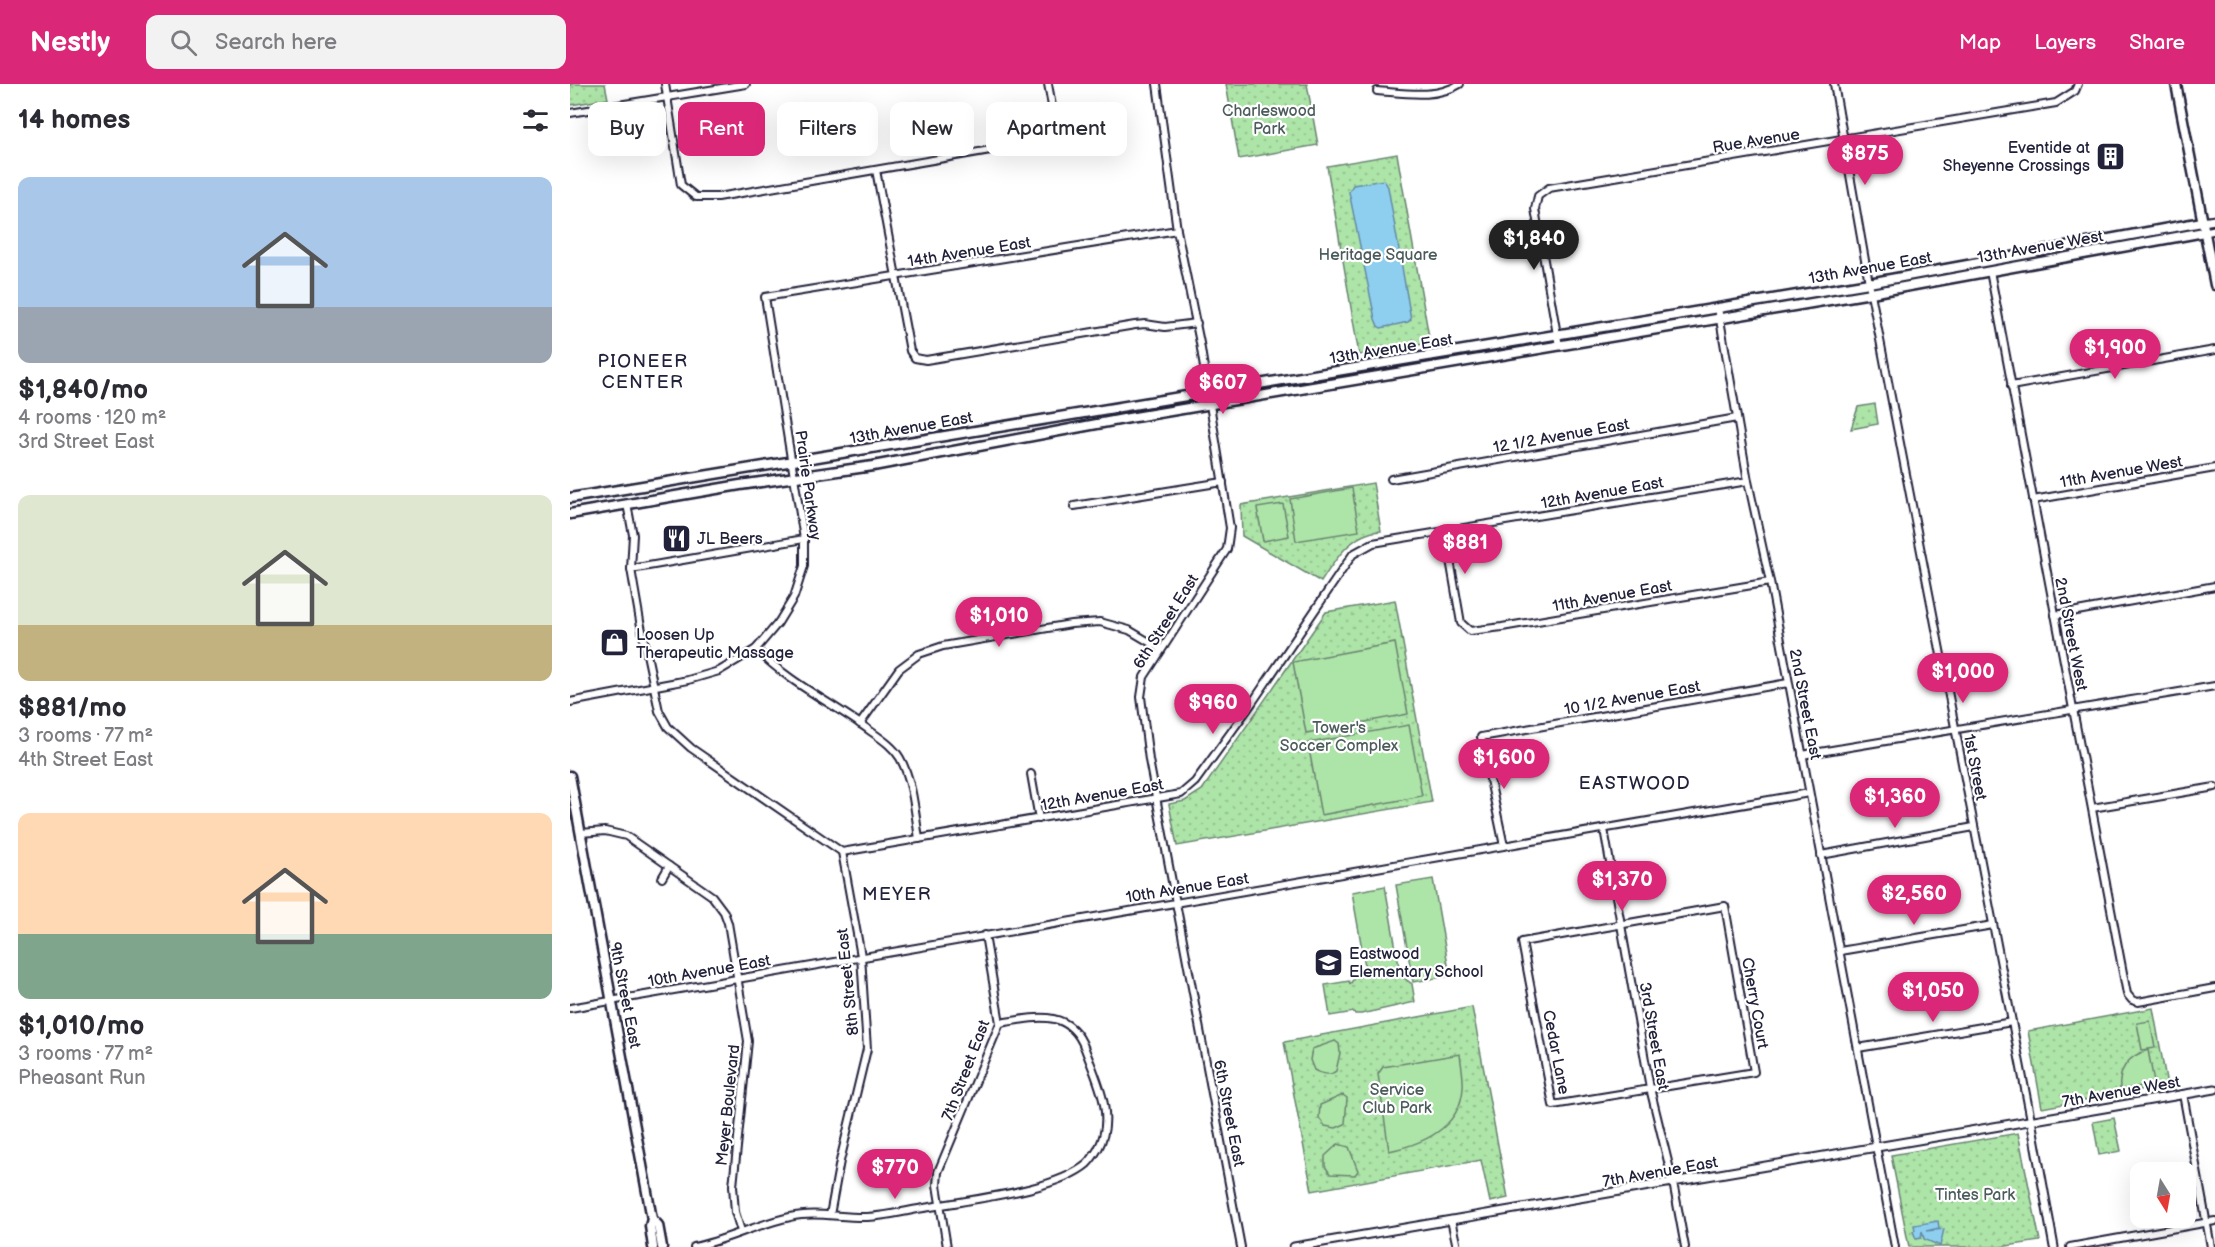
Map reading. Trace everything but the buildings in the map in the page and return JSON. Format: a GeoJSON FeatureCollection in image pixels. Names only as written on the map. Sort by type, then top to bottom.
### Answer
{"type":"FeatureCollection","features":[{"type":"Feature","properties":{"kind":"main road"},"geometry":{"type":"LineString","coordinates":[[2176,84],[2215,285]]}},
{"type":"Feature","properties":{"kind":"main road","name":"13th Avenue East"},"geometry":{"type":"LineString","coordinates":[[570,498],[1869,283],[2202,222]]}},
{"type":"Feature","properties":{"kind":"main road","name":"13th Avenue West"},"geometry":{"type":"LineString","coordinates":[[1871,293],[2204,232]]}},
{"type":"Feature","properties":{"kind":"main road","name":"13th Avenue East"},"geometry":{"type":"LineString","coordinates":[[570,514],[873,466],[1210,404],[1871,293]]}},
{"type":"Feature","properties":{"kind":"main road","name":"9th Street East"},"geometry":{"type":"LineString","coordinates":[[570,776],[652,1219],[650,1226],[653,1247]]}},
{"type":"Feature","properties":{"kind":"main road","name":"9th Street East"},"geometry":{"type":"LineString","coordinates":[[652,1219],[658,1225],[662,1247]]}},
{"type":"Feature","properties":{"kind":"street"},"geometry":{"type":"LineString","coordinates":[[664,84],[681,185],[696,197],[718,197],[1036,142],[1047,135],[1053,123],[1048,84]]}},
{"type":"Feature","properties":{"kind":"street"},"geometry":{"type":"LineString","coordinates":[[570,113],[746,84]]}},
{"type":"Feature","properties":{"kind":"street","name":"6th Street East"},"geometry":{"type":"LineString","coordinates":[[1157,84],[1177,230],[1197,323],[1230,528],[1227,549],[1144,677],[1141,697],[1156,799],[1240,1247]]}},
{"type":"Feature","properties":{"kind":"street"},"geometry":{"type":"LineString","coordinates":[[1377,91],[1428,94],[1451,90],[1460,84]]}},
{"type":"Feature","properties":{"kind":"street","name":"1st Street"},"geometry":{"type":"LineString","coordinates":[[1834,84],[1869,283],[2054,1247]]}},
{"type":"Feature","properties":{"kind":"street","name":"Rue Avenue"},"geometry":{"type":"LineString","coordinates":[[1557,335],[1535,209],[1538,196],[1549,188],[2056,103],[2066,99],[2075,91],[2078,84]]}},
{"type":"Feature","properties":{"kind":"street"},"geometry":{"type":"LineString","coordinates":[[876,170],[910,351],[915,358],[926,360],[1135,325],[1165,327],[1197,323]]}},
{"type":"Feature","properties":{"kind":"street","name":"13th Avenue East"},"geometry":{"type":"LineString","coordinates":[[2202,222],[2215,220]]}},
{"type":"Feature","properties":{"kind":"street","name":"14th Avenue East"},"geometry":{"type":"LineString","coordinates":[[765,297],[1177,230]]}},
{"type":"Feature","properties":{"kind":"street","name":"13th Avenue West"},"geometry":{"type":"LineString","coordinates":[[2204,232],[2215,230]]}},
{"type":"Feature","properties":{"kind":"street","name":"2nd Street West"},"geometry":{"type":"LineString","coordinates":[[1989,271],[2127,994],[2132,1000],[2138,1002],[2215,988]]}},
{"type":"Feature","properties":{"kind":"street","name":"Prairie Parkway"},"geometry":{"type":"LineString","coordinates":[[570,702],[688,680],[719,671],[756,649],[778,623],[794,597],[804,566],[804,539],[765,297]]}},
{"type":"Feature","properties":{"kind":"street","name":"2nd Street East"},"geometry":{"type":"LineString","coordinates":[[1718,308],[1748,481],[1770,582],[1895,1247]]}},
{"type":"Feature","properties":{"kind":"street"},"geometry":{"type":"LineString","coordinates":[[1557,335],[1559,346]]}},
{"type":"Feature","properties":{"kind":"street"},"geometry":{"type":"LineString","coordinates":[[2011,386],[2215,350]]}},
{"type":"Feature","properties":{"kind":"street","name":"12 1/2 Avenue East"},"geometry":{"type":"LineString","coordinates":[[1391,479],[1737,418]]}},
{"type":"Feature","properties":{"kind":"street","name":"11th Avenue West"},"geometry":{"type":"LineString","coordinates":[[2032,500],[2215,468]]}},
{"type":"Feature","properties":{"kind":"street","name":"12th Avenue East"},"geometry":{"type":"LineString","coordinates":[[842,852],[1181,794],[1195,782],[1252,703],[1353,554],[1373,543],[1748,481]]}},
{"type":"Feature","properties":{"kind":"street"},"geometry":{"type":"LineString","coordinates":[[1074,506],[1223,482]]}},
{"type":"Feature","properties":{"kind":"street"},"geometry":{"type":"LineString","coordinates":[[627,504],[633,535],[631,569],[653,687],[659,711],[668,727],[685,743],[842,852]]}},
{"type":"Feature","properties":{"kind":"street","name":"11th Avenue East"},"geometry":{"type":"LineString","coordinates":[[1445,531],[1461,623],[1470,631],[1770,582]]}},
{"type":"Feature","properties":{"kind":"street"},"geometry":{"type":"LineString","coordinates":[[631,569],[804,539]]}},
{"type":"Feature","properties":{"kind":"street"},"geometry":{"type":"LineString","coordinates":[[2055,615],[2215,586]]}},
{"type":"Feature","properties":{"kind":"street"},"geometry":{"type":"LineString","coordinates":[[860,724],[899,669],[919,654],[943,646],[1071,624],[1100,622],[1129,630],[1161,649]]}},
{"type":"Feature","properties":{"kind":"street"},"geometry":{"type":"LineString","coordinates":[[756,649],[776,668],[860,724],[899,756],[908,780],[919,839]]}},
{"type":"Feature","properties":{"kind":"street","name":"10 1/2 Avenue East"},"geometry":{"type":"LineString","coordinates":[[1504,846],[1481,737],[1788,683]]}},
{"type":"Feature","properties":{"kind":"street"},"geometry":{"type":"LineString","coordinates":[[1802,755],[2215,686]]}},
{"type":"Feature","properties":{"kind":"street"},"geometry":{"type":"LineString","coordinates":[[1031,774],[1039,819]]}},
{"type":"Feature","properties":{"kind":"street"},"geometry":{"type":"LineString","coordinates":[[2092,808],[2215,787]]}},
{"type":"Feature","properties":{"kind":"street","name":"10th Avenue East"},"geometry":{"type":"LineString","coordinates":[[570,1008],[1809,793]]}},
{"type":"Feature","properties":{"kind":"street"},"geometry":{"type":"LineString","coordinates":[[1821,855],[1974,827]]}},
{"type":"Feature","properties":{"kind":"street","name":"3rd Street East"},"geometry":{"type":"LineString","coordinates":[[1604,829],[1650,1088],[1673,1182],[1685,1247]]}},
{"type":"Feature","properties":{"kind":"street","name":"Meyer Boulevard"},"geometry":{"type":"LineString","coordinates":[[580,833],[604,831],[626,836],[719,903],[728,923],[748,1041],[733,1186],[735,1212],[741,1231]]}},
{"type":"Feature","properties":{"kind":"street","name":"8th Street East"},"geometry":{"type":"LineString","coordinates":[[830,1215],[840,1161],[867,1049],[861,956],[842,852]]}},
{"type":"Feature","properties":{"kind":"street"},"geometry":{"type":"LineString","coordinates":[[662,878],[669,866]]}},
{"type":"Feature","properties":{"kind":"street","name":"Cherry Court"},"geometry":{"type":"LineString","coordinates":[[1621,924],[1725,906],[1754,1072],[1650,1088]]}},
{"type":"Feature","properties":{"kind":"street","name":"Cedar Lane"},"geometry":{"type":"LineString","coordinates":[[1621,924],[1522,942],[1553,1105],[1650,1088]]}},
{"type":"Feature","properties":{"kind":"street"},"geometry":{"type":"LineString","coordinates":[[1840,951],[1993,925]]}},
{"type":"Feature","properties":{"kind":"street","name":"7th Street East"},"geometry":{"type":"LineString","coordinates":[[947,1247],[939,1205],[938,1172],[1000,1023],[985,935]]}},
{"type":"Feature","properties":{"kind":"street"},"geometry":{"type":"LineString","coordinates":[[694,1247],[790,1217],[870,1216],[1029,1189],[1063,1178],[1088,1164],[1105,1135],[1106,1116],[1100,1089],[1073,1027],[1055,1019],[1033,1017],[1000,1023]]}},
{"type":"Feature","properties":{"kind":"street"},"geometry":{"type":"LineString","coordinates":[[1858,1048],[2012,1022]]}},
{"type":"Feature","properties":{"kind":"street","name":"7th Avenue West"},"geometry":{"type":"LineString","coordinates":[[2031,1120],[2215,1089]]}},
{"type":"Feature","properties":{"kind":"street"},"geometry":{"type":"LineString","coordinates":[[2183,1094],[2211,1247]]}},
{"type":"Feature","properties":{"kind":"street","name":"7th Avenue East"},"geometry":{"type":"LineString","coordinates":[[1294,1247],[2031,1120]]}},
{"type":"Feature","properties":{"kind":"street"},"geometry":{"type":"LineString","coordinates":[[1452,1220],[1457,1247]]}},
{"type":"Feature","properties":{"kind":"street"},"geometry":{"type":"LineString","coordinates":[[2070,1247],[2215,1221]]}},
{"type":"Feature","properties":{"kind":"street"},"geometry":{"type":"LineString","coordinates":[[1347,1238],[1349,1247]]}},
{"type":"Feature","properties":{"kind":"green space"},"geometry":{"type":"Polygon","coordinates":[[[570,84],[605,84],[608,99],[570,105],[570,84]]]}},
{"type":"Feature","properties":{"kind":"green space","name":"Charleswood Park"},"geometry":{"type":"Polygon","coordinates":[[[1226,84],[1307,84],[1318,145],[1239,159],[1226,84]]]}},
{"type":"Feature","properties":{"kind":"green space","name":"Heritage Square"},"geometry":{"type":"Polygon","coordinates":[[[1397,154],[1430,343],[1359,355],[1327,166],[1397,154]]]}},
{"type":"Feature","properties":{"kind":"green space"},"geometry":{"type":"Polygon","coordinates":[[[1875,404],[1878,424],[1851,429],[1858,407],[1875,404]]]}},
{"type":"Feature","properties":{"kind":"green space"},"geometry":{"type":"Polygon","coordinates":[[[1373,483],[1381,531],[1361,536],[1353,542],[1338,556],[1321,582],[1242,536],[1241,505],[1373,483]]]}},
{"type":"Feature","properties":{"kind":"green space"},"geometry":{"type":"Polygon","coordinates":[[[1352,488],[1359,531],[1296,541],[1290,499],[1352,488]]]}},
{"type":"Feature","properties":{"kind":"green space"},"geometry":{"type":"Polygon","coordinates":[[[1283,504],[1289,536],[1263,541],[1257,508],[1283,504]]]}},
{"type":"Feature","properties":{"kind":"green space","name":"Tower's Soccer Complex"},"geometry":{"type":"Polygon","coordinates":[[[1395,600],[1432,802],[1177,846],[1169,804],[1185,801],[1202,790],[1326,612],[1395,600]]]}},
{"type":"Feature","properties":{"kind":"green space"},"geometry":{"type":"Polygon","coordinates":[[[1395,643],[1408,714],[1306,733],[1293,662],[1395,643]]]}},
{"type":"Feature","properties":{"kind":"green space"},"geometry":{"type":"Polygon","coordinates":[[[1409,725],[1422,796],[1321,815],[1308,743],[1409,725]]]}},
{"type":"Feature","properties":{"kind":"green space"},"geometry":{"type":"Polygon","coordinates":[[[1433,879],[1450,976],[1413,982],[1396,885],[1433,879]]]}},
{"type":"Feature","properties":{"kind":"green space"},"geometry":{"type":"Polygon","coordinates":[[[1385,886],[1399,966],[1366,972],[1352,892],[1385,886]]]}},
{"type":"Feature","properties":{"kind":"green space"},"geometry":{"type":"Polygon","coordinates":[[[1396,972],[1412,984],[1415,1002],[1361,1014],[1354,1012],[1330,1016],[1325,985],[1349,981],[1350,984],[1355,977],[1396,972]]]}},
{"type":"Feature","properties":{"kind":"green space","name":"Service Club Park"},"geometry":{"type":"Polygon","coordinates":[[[1472,1007],[1508,1198],[1490,1202],[1481,1160],[1312,1191],[1284,1042],[1472,1007]]]}},
{"type":"Feature","properties":{"kind":"green space"},"geometry":{"type":"Polygon","coordinates":[[[2153,1008],[2167,1085],[2042,1108],[2028,1031],[2153,1008]]]}},
{"type":"Feature","properties":{"kind":"green space"},"geometry":{"type":"Polygon","coordinates":[[[2150,1021],[2155,1048],[2142,1050],[2137,1023],[2150,1021]]]}},
{"type":"Feature","properties":{"kind":"green space"},"geometry":{"type":"Polygon","coordinates":[[[1335,1041],[1339,1044],[1340,1053],[1336,1071],[1325,1074],[1314,1070],[1310,1060],[1312,1049],[1335,1041]]]}},
{"type":"Feature","properties":{"kind":"green space"},"geometry":{"type":"Polygon","coordinates":[[[2148,1050],[2154,1082],[2120,1090],[2121,1076],[2126,1064],[2135,1056],[2148,1050]]]}},
{"type":"Feature","properties":{"kind":"green space"},"geometry":{"type":"Polygon","coordinates":[[[1460,1054],[1463,1088],[1455,1114],[1447,1124],[1427,1139],[1389,1151],[1378,1074],[1383,1067],[1460,1054]]]}},
{"type":"Feature","properties":{"kind":"green space"},"geometry":{"type":"Polygon","coordinates":[[[1343,1095],[1347,1098],[1345,1124],[1336,1128],[1325,1126],[1319,1118],[1320,1105],[1343,1095]]]}},
{"type":"Feature","properties":{"kind":"green space"},"geometry":{"type":"Polygon","coordinates":[[[2114,1118],[2121,1151],[2099,1155],[2093,1122],[2114,1118]]]}},
{"type":"Feature","properties":{"kind":"green space","name":"Tintes Park"},"geometry":{"type":"Polygon","coordinates":[[[2018,1133],[2040,1241],[2000,1247],[1909,1247],[1891,1155],[2018,1133]]]}},
{"type":"Feature","properties":{"kind":"green space"},"geometry":{"type":"Polygon","coordinates":[[[1338,1144],[1349,1147],[1358,1171],[1355,1175],[1330,1174],[1325,1166],[1325,1156],[1338,1144]]]}},
{"type":"Feature","properties":{"kind":"water"},"geometry":{"type":"Polygon","coordinates":[[[1384,180],[1388,187],[1411,319],[1408,322],[1381,328],[1375,319],[1349,192],[1353,185],[1384,180]]]}},
{"type":"Feature","properties":{"kind":"water"},"geometry":{"type":"Polygon","coordinates":[[[1938,1221],[1939,1228],[1926,1231],[1944,1229],[1940,1246],[1924,1239],[1922,1231],[1921,1238],[1916,1239],[1913,1231],[1915,1230],[1914,1225],[1938,1221]]]}},
{"type":"Feature","properties":{"kind":"place","name":"Eventide at Sheyenne Crossings"},"geometry":{"type":"Point","coordinates":[2111,156]}},
{"type":"Feature","properties":{"kind":"place","name":"JL Beers"},"geometry":{"type":"Point","coordinates":[676,538]}},
{"type":"Feature","properties":{"kind":"place","name":"Loosen Up Therapeutic Massage"},"geometry":{"type":"Point","coordinates":[615,643]}},
{"type":"Feature","properties":{"kind":"place","name":"Eastwood Elementary School"},"geometry":{"type":"Point","coordinates":[1328,962]}},
{"type":"Feature","properties":{"kind":"district","name":"PIONEER CENTER"},"geometry":{"type":"Point","coordinates":[643,371]}},
{"type":"Feature","properties":{"kind":"district","name":"EASTWOOD"},"geometry":{"type":"Point","coordinates":[1635,783]}},
{"type":"Feature","properties":{"kind":"district","name":"MEYER"},"geometry":{"type":"Point","coordinates":[897,894]}}]}
